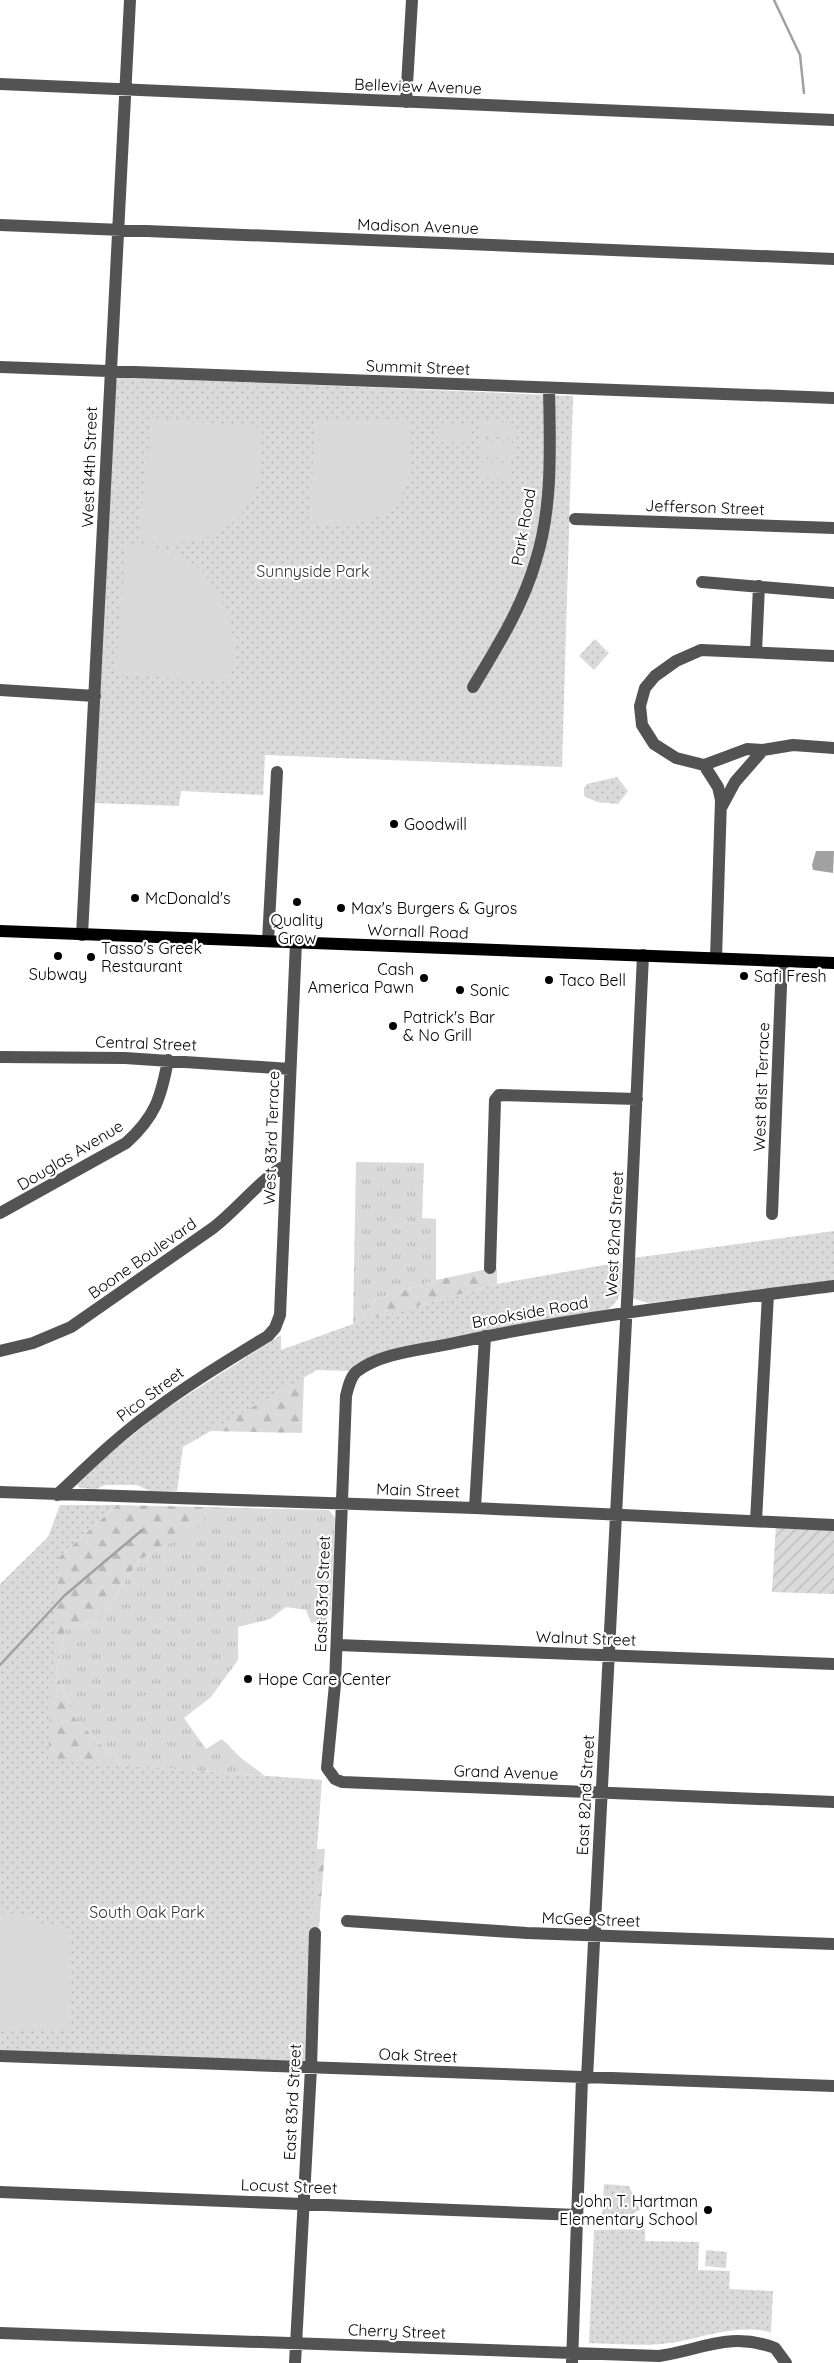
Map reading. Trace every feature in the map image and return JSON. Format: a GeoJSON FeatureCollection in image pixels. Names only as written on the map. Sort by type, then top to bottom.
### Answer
{"type":"FeatureCollection","features":[{"type":"Feature","properties":{"kind":"main road","name":"Wornall Road"},"geometry":{"type":"LineString","coordinates":[[0,931],[834,963]]}},
{"type":"Feature","properties":{"kind":"street","name":"West 84th Street"},"geometry":{"type":"LineString","coordinates":[[82,935],[95,696],[109,371],[130,0]]}},
{"type":"Feature","properties":{"kind":"street"},"geometry":{"type":"LineString","coordinates":[[406,102],[412,0]]}},
{"type":"Feature","properties":{"kind":"street","name":"Belleview Avenue"},"geometry":{"type":"LineString","coordinates":[[0,84],[834,120]]}},
{"type":"Feature","properties":{"kind":"street","name":"Madison Avenue"},"geometry":{"type":"LineString","coordinates":[[0,225],[834,259]]}},
{"type":"Feature","properties":{"kind":"street","name":"Summit Street"},"geometry":{"type":"LineString","coordinates":[[0,366],[834,398]]}},
{"type":"Feature","properties":{"kind":"street","name":"Park Road"},"geometry":{"type":"LineString","coordinates":[[474,687],[508,627],[537,559],[548,494],[549,388]]}},
{"type":"Feature","properties":{"kind":"street","name":"Jefferson Street"},"geometry":{"type":"LineString","coordinates":[[575,519],[834,528]]}},
{"type":"Feature","properties":{"kind":"street"},"geometry":{"type":"LineString","coordinates":[[702,582],[834,592]]}},
{"type":"Feature","properties":{"kind":"street"},"geometry":{"type":"LineString","coordinates":[[756,652],[758,586]]}},
{"type":"Feature","properties":{"kind":"street"},"geometry":{"type":"LineString","coordinates":[[834,656],[701,650],[676,661],[655,676],[646,688],[640,706],[641,719],[650,740],[676,758],[704,766],[740,751],[763,750],[793,745],[834,748]]}},
{"type":"Feature","properties":{"kind":"street"},"geometry":{"type":"LineString","coordinates":[[0,690],[95,696]]}},
{"type":"Feature","properties":{"kind":"street"},"geometry":{"type":"LineString","coordinates":[[721,808],[736,782],[763,750]]}},
{"type":"Feature","properties":{"kind":"street"},"geometry":{"type":"LineString","coordinates":[[704,766],[718,787],[721,808],[716,958]]}},
{"type":"Feature","properties":{"kind":"street"},"geometry":{"type":"LineString","coordinates":[[268,942],[277,772]]}},
{"type":"Feature","properties":{"kind":"street","name":"West 83rd Terrace"},"geometry":{"type":"LineString","coordinates":[[272,1332],[280,1315],[296,942]]}},
{"type":"Feature","properties":{"kind":"street","name":"West 82nd Street"},"geometry":{"type":"LineString","coordinates":[[615,1515],[627,1311],[643,955]]}},
{"type":"Feature","properties":{"kind":"street","name":"West 81st Terrace"},"geometry":{"type":"LineString","coordinates":[[772,1214],[782,961]]}},
{"type":"Feature","properties":{"kind":"street","name":"Central Street"},"geometry":{"type":"LineString","coordinates":[[0,1056],[168,1060],[290,1069]]}},
{"type":"Feature","properties":{"kind":"street","name":"Douglas Avenue"},"geometry":{"type":"LineString","coordinates":[[0,1213],[126,1143],[143,1128],[154,1113],[161,1096],[168,1060]]}},
{"type":"Feature","properties":{"kind":"street"},"geometry":{"type":"LineString","coordinates":[[490,1268],[495,1100],[500,1095],[637,1099]]}},
{"type":"Feature","properties":{"kind":"street","name":"Boone Boulevard"},"geometry":{"type":"LineString","coordinates":[[0,1352],[33,1343],[71,1327],[213,1228],[234,1212],[264,1179],[286,1165]]}},
{"type":"Feature","properties":{"kind":"street","name":"Brookside Road"},"geometry":{"type":"LineString","coordinates":[[355,1373],[369,1364],[396,1355],[485,1336],[627,1311],[834,1286]]}},
{"type":"Feature","properties":{"kind":"street"},"geometry":{"type":"LineString","coordinates":[[756,1521],[768,1294]]}},
{"type":"Feature","properties":{"kind":"street","name":"Pico Street"},"geometry":{"type":"LineString","coordinates":[[57,1495],[100,1454],[149,1414],[200,1377],[272,1332]]}},
{"type":"Feature","properties":{"kind":"street"},"geometry":{"type":"LineString","coordinates":[[475,1508],[485,1336]]}},
{"type":"Feature","properties":{"kind":"street","name":"East 83rd Street"},"geometry":{"type":"LineString","coordinates":[[330,1774],[327,1768],[337,1645],[346,1396],[355,1373]]}},
{"type":"Feature","properties":{"kind":"street","name":"Main Street"},"geometry":{"type":"LineString","coordinates":[[0,1492],[475,1508],[834,1525]]}},
{"type":"Feature","properties":{"kind":"street","name":"East 82nd Street"},"geometry":{"type":"LineString","coordinates":[[572,2358],[577,2215],[594,1936],[615,1515]]}},
{"type":"Feature","properties":{"kind":"street","name":"Walnut Street"},"geometry":{"type":"LineString","coordinates":[[337,1645],[834,1664]]}},
{"type":"Feature","properties":{"kind":"street","name":"Grand Avenue"},"geometry":{"type":"LineString","coordinates":[[330,1774],[342,1782],[834,1802]]}},
{"type":"Feature","properties":{"kind":"street","name":"McGee Street"},"geometry":{"type":"LineString","coordinates":[[348,1921],[527,1933],[834,1944]]}},
{"type":"Feature","properties":{"kind":"street","name":"East 83rd Street"},"geometry":{"type":"LineString","coordinates":[[295,2363],[311,2068],[315,1933]]}},
{"type":"Feature","properties":{"kind":"street","name":"Oak Street"},"geometry":{"type":"LineString","coordinates":[[0,2056],[834,2086]]}},
{"type":"Feature","properties":{"kind":"street","name":"Locust Street"},"geometry":{"type":"LineString","coordinates":[[0,2192],[577,2215]]}},
{"type":"Feature","properties":{"kind":"street","name":"Cherry Street"},"geometry":{"type":"LineString","coordinates":[[0,2333],[296,2344],[572,2358],[659,2356],[707,2343],[735,2341],[775,2348],[785,2361]]}},
{"type":"Feature","properties":{"kind":"green space","name":"Sunnyside Park"},"geometry":{"type":"Polygon","coordinates":[[[122,377],[573,396],[562,767],[265,755],[263,795],[181,791],[179,806],[94,803],[115,383],[117,379],[122,377]]]}},
{"type":"Feature","properties":{"kind":"green space"},"geometry":{"type":"Polygon","coordinates":[[[156,418],[262,428],[260,471],[257,485],[249,503],[238,517],[210,537],[193,542],[175,544],[138,541],[151,422],[156,418]]]}},
{"type":"Feature","properties":{"kind":"green space"},"geometry":{"type":"Polygon","coordinates":[[[320,419],[409,422],[410,464],[407,481],[398,500],[389,509],[365,521],[351,524],[323,525],[310,523],[315,424],[320,419]]]}},
{"type":"Feature","properties":{"kind":"green space"},"geometry":{"type":"Polygon","coordinates":[[[481,421],[514,423],[514,438],[481,436],[481,421]]]}},
{"type":"Feature","properties":{"kind":"green space"},"geometry":{"type":"Polygon","coordinates":[[[438,423],[472,424],[472,443],[437,442],[438,423]]]}},
{"type":"Feature","properties":{"kind":"green space"},"geometry":{"type":"Polygon","coordinates":[[[480,441],[513,443],[513,458],[479,457],[480,441]]]}},
{"type":"Feature","properties":{"kind":"green space"},"geometry":{"type":"Polygon","coordinates":[[[479,462],[512,463],[512,479],[479,477],[479,462]]]}},
{"type":"Feature","properties":{"kind":"green space"},"geometry":{"type":"Polygon","coordinates":[[[126,545],[158,548],[180,556],[201,570],[212,583],[228,615],[232,632],[233,667],[228,682],[121,674],[116,668],[126,545]]]}},
{"type":"Feature","properties":{"kind":"green space"},"geometry":{"type":"Polygon","coordinates":[[[595,639],[609,653],[594,670],[579,656],[595,639]]]}},
{"type":"Feature","properties":{"kind":"green space"},"geometry":{"type":"Polygon","coordinates":[[[617,777],[628,791],[618,804],[597,802],[584,796],[584,788],[587,784],[617,777]]]}},
{"type":"Feature","properties":{"kind":"green space"},"geometry":{"type":"Polygon","coordinates":[[[356,1162],[424,1163],[422,1218],[436,1219],[436,1280],[374,1300],[361,1322],[353,1324],[356,1162]]]}},
{"type":"Feature","properties":{"kind":"green space"},"geometry":{"type":"Polygon","coordinates":[[[834,1231],[834,1280],[648,1303],[632,1298],[633,1258],[834,1231]]]}},
{"type":"Feature","properties":{"kind":"green space"},"geometry":{"type":"Polygon","coordinates":[[[621,1262],[619,1294],[617,1300],[608,1309],[380,1354],[360,1362],[348,1371],[317,1370],[183,1447],[177,1491],[150,1491],[137,1485],[105,1485],[96,1489],[80,1488],[77,1485],[107,1456],[158,1414],[281,1335],[281,1350],[353,1324],[497,1284],[621,1262]]]}},
{"type":"Feature","properties":{"kind":"green space"},"geometry":{"type":"Polygon","coordinates":[[[497,1267],[497,1284],[361,1322],[374,1300],[436,1280],[497,1267]]]}},
{"type":"Feature","properties":{"kind":"green space"},"geometry":{"type":"Polygon","coordinates":[[[304,1377],[302,1433],[210,1431],[304,1377]]]}},
{"type":"Feature","properties":{"kind":"green space","name":"South Oak Park"},"geometry":{"type":"Polygon","coordinates":[[[60,1505],[117,1505],[59,1557],[48,1760],[322,1780],[311,1928],[309,2057],[304,2061],[0,2052],[0,1584],[48,1537],[60,1505]]]}},
{"type":"Feature","properties":{"kind":"green space"},"geometry":{"type":"Polygon","coordinates":[[[117,1505],[205,1507],[204,1525],[139,1560],[98,1622],[66,1627],[56,1671],[73,1716],[120,1765],[265,1776],[317,1849],[325,1849],[319,1927],[308,1929],[0,1875],[36,1578],[117,1505]]]}},
{"type":"Feature","properties":{"kind":"green space"},"geometry":{"type":"Polygon","coordinates":[[[205,1507],[329,1510],[335,1518],[331,1610],[326,1620],[311,1623],[306,1610],[286,1607],[270,1619],[238,1627],[238,1660],[211,1697],[184,1718],[206,1749],[222,1739],[241,1758],[265,1776],[120,1765],[73,1716],[56,1671],[66,1627],[98,1622],[139,1560],[203,1525],[205,1507]]]}},
{"type":"Feature","properties":{"kind":"green space"},"geometry":{"type":"Polygon","coordinates":[[[776,1526],[834,1530],[834,1594],[772,1592],[776,1526]]]}},
{"type":"Feature","properties":{"kind":"green space"},"geometry":{"type":"Polygon","coordinates":[[[0,1912],[25,1915],[39,1923],[68,1928],[71,1943],[69,2029],[0,2032],[0,1912]]]}},
{"type":"Feature","properties":{"kind":"green space"},"geometry":{"type":"Polygon","coordinates":[[[604,2184],[629,2186],[640,2210],[629,2215],[625,2220],[602,2218],[604,2184]]]}},
{"type":"Feature","properties":{"kind":"green space"},"geometry":{"type":"Polygon","coordinates":[[[645,2229],[645,2241],[699,2242],[698,2270],[730,2271],[729,2289],[773,2291],[771,2332],[735,2330],[677,2342],[656,2344],[589,2343],[594,2230],[645,2229]]]}},
{"type":"Feature","properties":{"kind":"green space"},"geometry":{"type":"Polygon","coordinates":[[[706,2250],[727,2252],[726,2268],[705,2266],[706,2250]]]}},
{"type":"Feature","properties":{"kind":"shaded area"},"geometry":{"type":"Polygon","coordinates":[[[816,851],[834,851],[833,873],[813,870],[812,865],[816,851]]]}},
{"type":"Feature","properties":{"kind":"waterway"},"geometry":{"type":"LineString","coordinates":[[774,0],[800,55],[804,93]]}},
{"type":"Feature","properties":{"kind":"waterway"},"geometry":{"type":"LineString","coordinates":[[0,1665],[64,1596],[142,1530]]}},
{"type":"Feature","properties":{"kind":"place","name":"Goodwill"},"geometry":{"type":"Point","coordinates":[394,824]}},
{"type":"Feature","properties":{"kind":"place","name":"McDonald's"},"geometry":{"type":"Point","coordinates":[135,898]}},
{"type":"Feature","properties":{"kind":"place","name":"Quality Grow"},"geometry":{"type":"Point","coordinates":[297,902]}},
{"type":"Feature","properties":{"kind":"place","name":"Max's Burgers & Gyros"},"geometry":{"type":"Point","coordinates":[341,908]}},
{"type":"Feature","properties":{"kind":"place","name":"Subway"},"geometry":{"type":"Point","coordinates":[58,956]}},
{"type":"Feature","properties":{"kind":"place","name":"Tasso's Greek Restaurant"},"geometry":{"type":"Point","coordinates":[91,957]}},
{"type":"Feature","properties":{"kind":"place","name":"Safi Fresh"},"geometry":{"type":"Point","coordinates":[744,976]}},
{"type":"Feature","properties":{"kind":"place","name":"Cash America Pawn"},"geometry":{"type":"Point","coordinates":[424,978]}},
{"type":"Feature","properties":{"kind":"place","name":"Taco Bell"},"geometry":{"type":"Point","coordinates":[549,980]}},
{"type":"Feature","properties":{"kind":"place","name":"Sonic"},"geometry":{"type":"Point","coordinates":[460,990]}},
{"type":"Feature","properties":{"kind":"place","name":"Patrick's Bar & No Grill"},"geometry":{"type":"Point","coordinates":[393,1026]}},
{"type":"Feature","properties":{"kind":"place","name":"Hope Care Center"},"geometry":{"type":"Point","coordinates":[248,1679]}},
{"type":"Feature","properties":{"kind":"place","name":"John T. Hartman Elementary School"},"geometry":{"type":"Point","coordinates":[708,2210]}}]}
